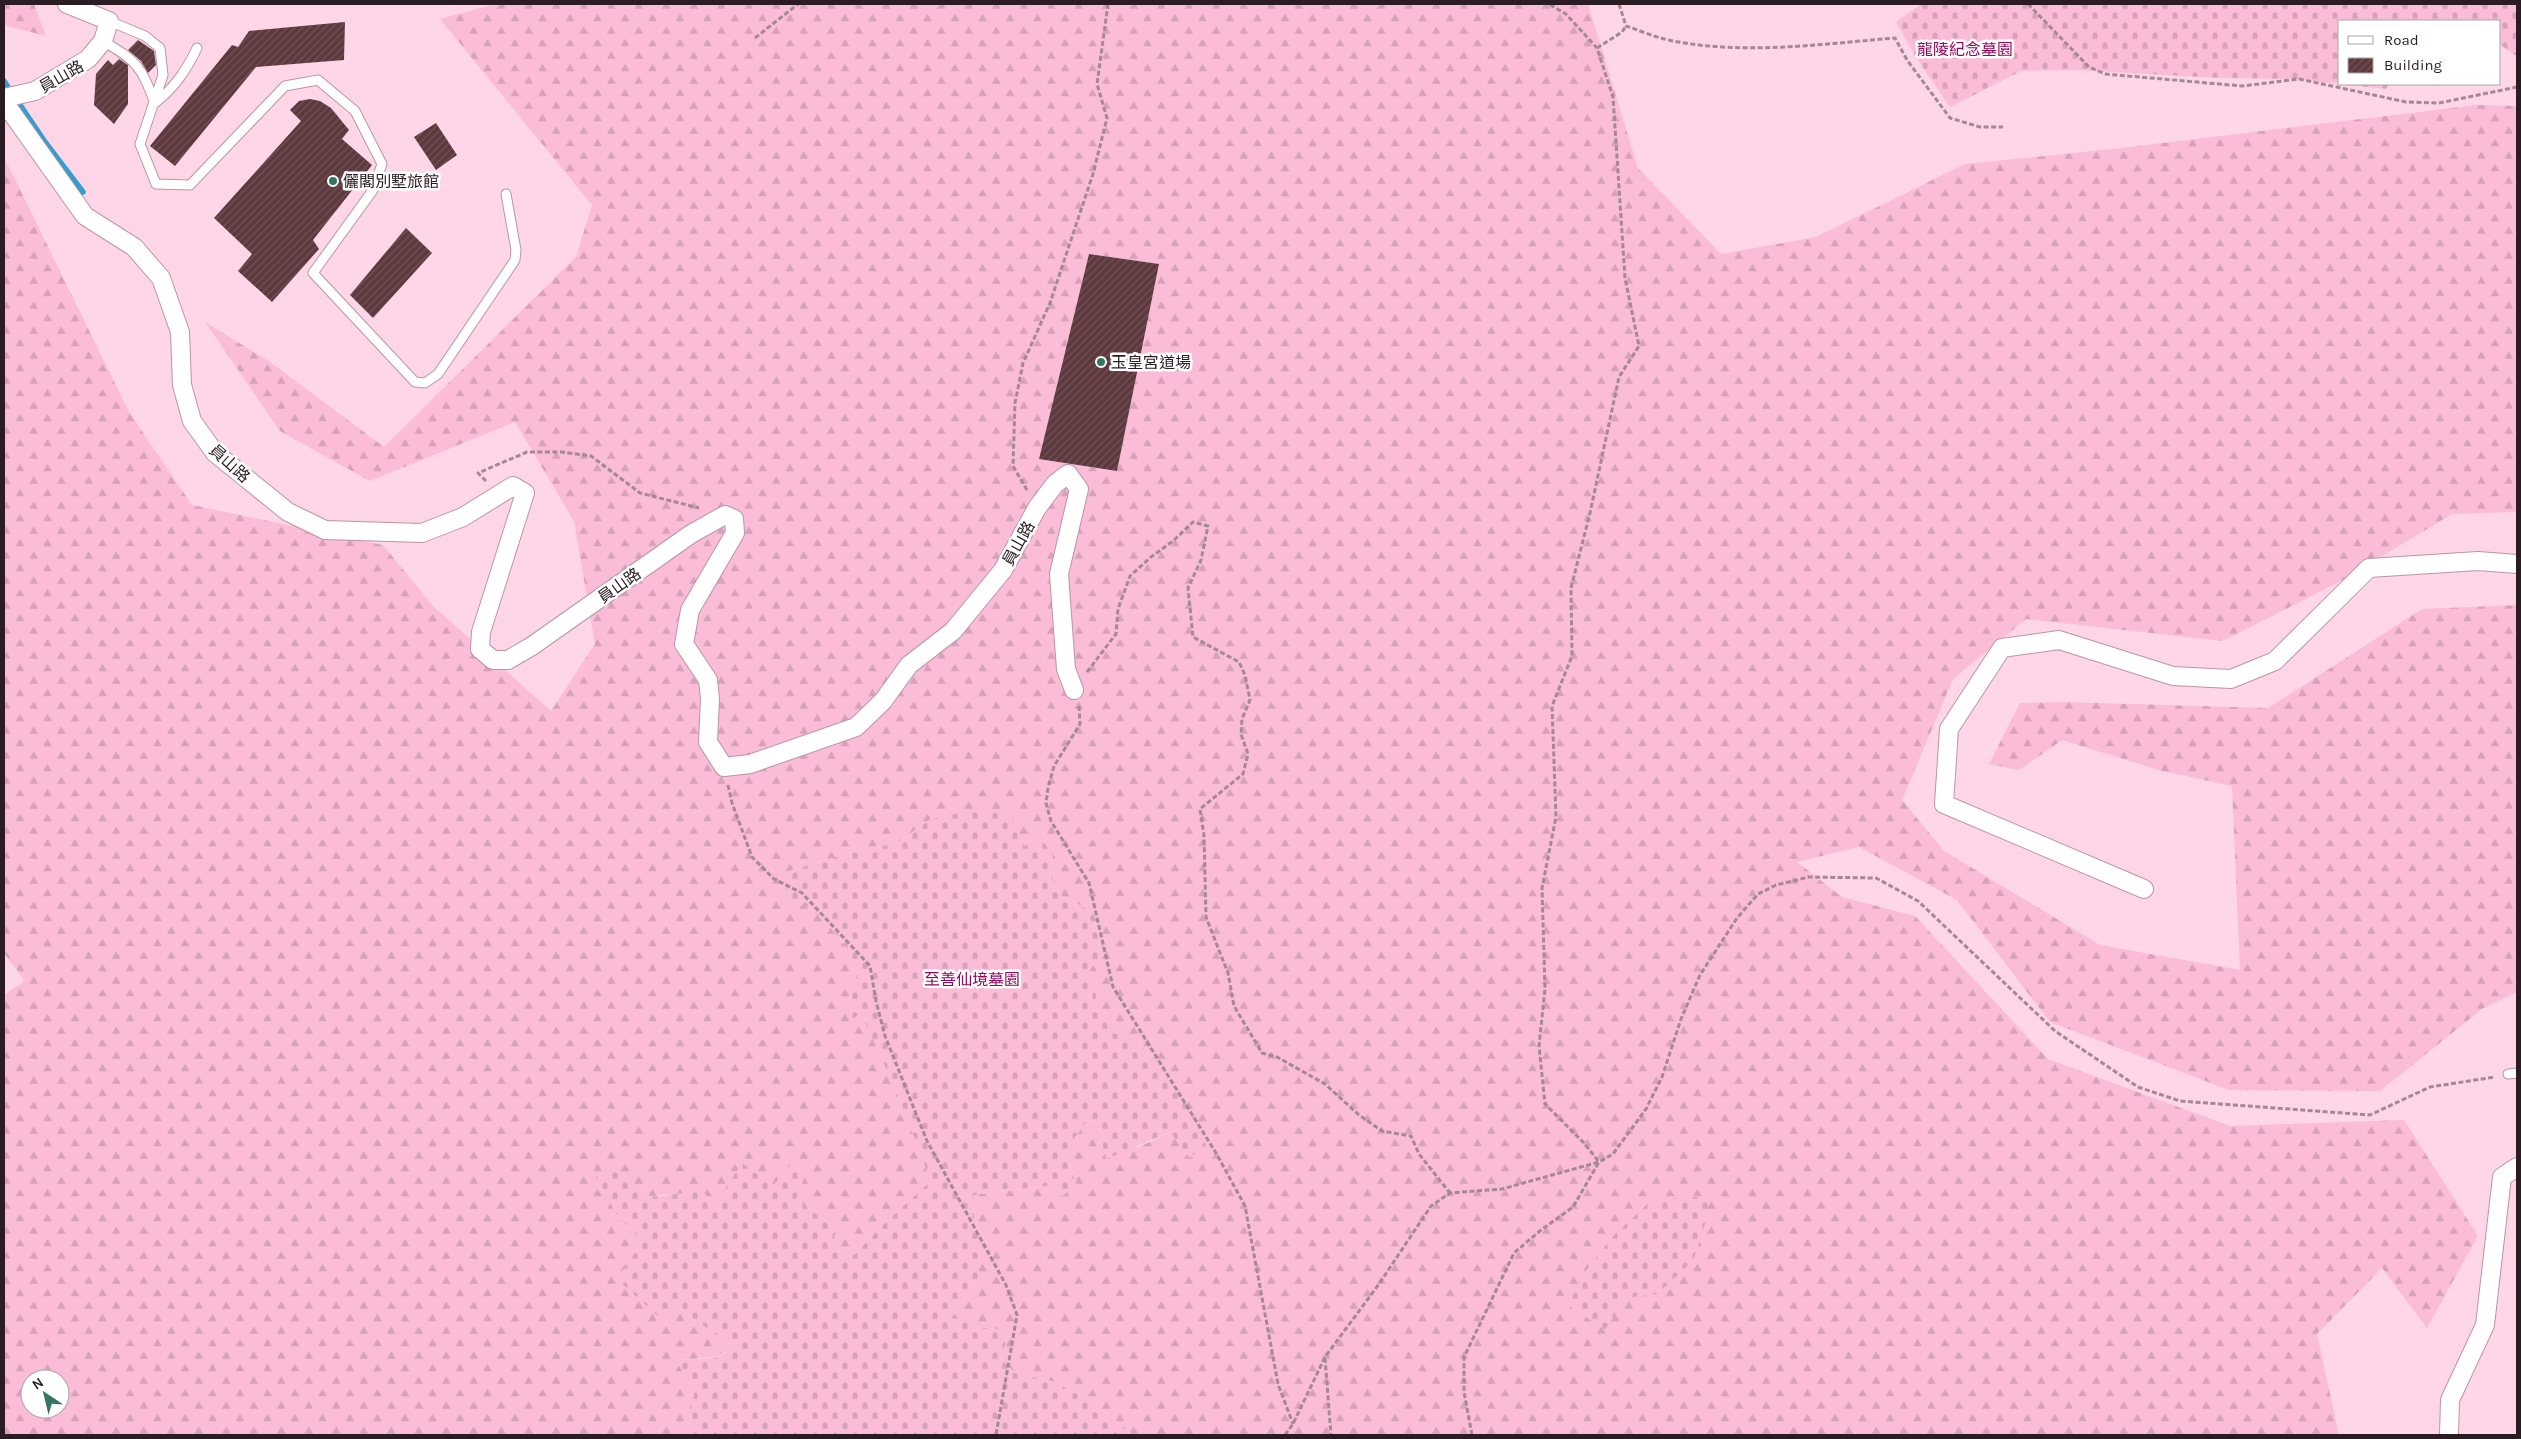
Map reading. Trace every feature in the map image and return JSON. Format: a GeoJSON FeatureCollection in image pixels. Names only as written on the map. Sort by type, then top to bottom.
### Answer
{"type":"FeatureCollection","features":[{"type":"Feature","properties":{"kind":"street"},"geometry":{"type":"LineString","coordinates":[[67,4],[109,21]]}},
{"type":"Feature","properties":{"kind":"street","name":"員山路"},"geometry":{"type":"LineString","coordinates":[[109,21],[103,41],[88,59],[35,91],[4,100],[85,216],[134,247],[161,278],[180,332],[182,386],[192,421],[214,453],[288,512],[325,530],[422,533],[463,517],[513,486],[525,494],[481,632],[480,649],[493,660],[508,660],[532,646],[691,534],[725,515]]}},
{"type":"Feature","properties":{"kind":"street","name":"員山路"},"geometry":{"type":"LineString","coordinates":[[724,767],[750,764],[856,727],[882,701],[909,665],[954,631],[1003,570],[1037,508],[1055,484],[1068,474],[1078,489],[1059,574],[1063,650],[1066,669],[1074,690]]}},
{"type":"Feature","properties":{"kind":"street"},"geometry":{"type":"LineString","coordinates":[[724,767],[708,742],[710,699],[708,680],[684,644],[690,610],[736,533],[734,519],[725,515]]}},
{"type":"Feature","properties":{"kind":"street"},"geometry":{"type":"LineString","coordinates":[[2144,889],[1944,804],[1950,729],[2002,648],[2059,640],[2173,676],[2231,679],[2274,661],[2369,568],[2478,561],[2517,564]]}},
{"type":"Feature","properties":{"kind":"street"},"geometry":{"type":"LineString","coordinates":[[2449,1435],[2450,1400],[2485,1326],[2502,1177],[2517,1167]]}},
{"type":"Feature","properties":{"kind":"lane"},"geometry":{"type":"LineString","coordinates":[[109,21],[145,36],[160,48],[163,75],[140,144],[156,184],[190,185],[286,86],[318,80],[355,111],[382,164],[373,190],[313,273],[415,382],[425,382],[438,374],[515,260],[516,250],[506,194]]}},
{"type":"Feature","properties":{"kind":"lane"},"geometry":{"type":"LineString","coordinates":[[103,41],[131,58],[143,73],[155,103]]}},
{"type":"Feature","properties":{"kind":"lane"},"geometry":{"type":"LineString","coordinates":[[155,103],[185,73],[197,48]]}},
{"type":"Feature","properties":{"kind":"lane"},"geometry":{"type":"LineString","coordinates":[[2508,1074],[2517,1073]]}},
{"type":"Feature","properties":{"kind":"path"},"geometry":{"type":"LineString","coordinates":[[755,38],[798,4]]}},
{"type":"Feature","properties":{"kind":"path"},"geometry":{"type":"LineString","coordinates":[[1037,508],[1013,466],[1015,403],[1023,362],[1050,303],[1093,174],[1108,118],[1097,84],[1108,4]]}},
{"type":"Feature","properties":{"kind":"path"},"geometry":{"type":"LineString","coordinates":[[1549,4],[1566,14],[1597,48],[1613,97],[1626,278],[1639,346],[1619,377],[1590,513],[1571,588],[1572,656],[1552,706],[1556,817],[1542,888],[1545,989],[1539,1046],[1545,1104],[1584,1143],[1599,1162]]}},
{"type":"Feature","properties":{"kind":"path"},"geometry":{"type":"LineString","coordinates":[[1619,4],[1626,26]]}},
{"type":"Feature","properties":{"kind":"path"},"geometry":{"type":"LineString","coordinates":[[2028,4],[2089,67],[2105,74],[2242,86],[2300,79],[2414,102],[2438,103],[2517,87]]}},
{"type":"Feature","properties":{"kind":"path"},"geometry":{"type":"LineString","coordinates":[[1597,48],[1622,32],[1626,26]]}},
{"type":"Feature","properties":{"kind":"path"},"geometry":{"type":"LineString","coordinates":[[1626,26],[1672,41],[1715,46],[1772,46],[1895,38],[1907,60],[1950,118],[1980,127],[2003,127]]}},
{"type":"Feature","properties":{"kind":"path"},"geometry":{"type":"LineString","coordinates":[[498,494],[478,472],[527,452],[562,452],[591,456],[640,493],[725,515]]}},
{"type":"Feature","properties":{"kind":"path"},"geometry":{"type":"LineString","coordinates":[[1293,1424],[1278,1384],[1245,1206],[1216,1153],[1113,987],[1089,883],[1051,821],[1046,803],[1054,766],[1080,724],[1078,703],[1074,690],[1116,634],[1118,609],[1130,576],[1151,557],[1173,542],[1192,522],[1208,526],[1201,560],[1188,588],[1193,637],[1239,662],[1245,675],[1250,700],[1242,720],[1241,734],[1248,754],[1243,774],[1200,809],[1204,835],[1206,917],[1228,973],[1234,1006],[1262,1053],[1277,1057],[1325,1084],[1359,1115],[1382,1131],[1411,1136],[1419,1154],[1450,1193]]}},
{"type":"Feature","properties":{"kind":"path"},"geometry":{"type":"LineString","coordinates":[[724,767],[732,803],[752,857],[774,879],[802,893],[870,966],[885,1036],[927,1141],[1006,1285],[1018,1315],[996,1435]]}},
{"type":"Feature","properties":{"kind":"path"},"geometry":{"type":"LineString","coordinates":[[1285,1435],[1293,1424],[1324,1357],[1379,1284],[1431,1206],[1450,1193],[1502,1189],[1599,1162],[1613,1154],[1646,1109],[1662,1077],[1681,1019],[1700,975],[1738,918],[1758,894],[1776,885],[1808,877],[1876,878],[1918,901],[2055,1032],[2138,1087],[2180,1102],[2370,1115],[2430,1087],[2508,1074]]}},
{"type":"Feature","properties":{"kind":"path"},"geometry":{"type":"LineString","coordinates":[[1472,1435],[1464,1392],[1464,1357],[1514,1253],[1541,1230],[1573,1207],[1599,1162]]}},
{"type":"Feature","properties":{"kind":"path"},"geometry":{"type":"LineString","coordinates":[[1324,1357],[1331,1435]]}},
{"type":"Feature","properties":{"kind":"green space"},"geometry":{"type":"Polygon","coordinates":[[[4,4],[34,4],[46,36],[7,26],[4,22],[4,4]]]}},
{"type":"Feature","properties":{"kind":"green space"},"geometry":{"type":"Polygon","coordinates":[[[495,4],[1588,4],[1638,168],[1721,254],[1816,237],[1965,164],[2121,148],[2477,105],[2517,106],[2517,512],[2452,514],[2339,582],[2223,641],[2026,619],[1953,679],[1902,800],[1944,851],[2100,945],[2240,970],[2232,786],[2162,771],[2062,740],[2019,770],[1989,764],[2020,703],[2064,702],[2268,708],[2422,609],[2517,605],[2517,992],[2482,1009],[2380,1091],[2229,1090],[2050,1022],[1957,900],[1859,847],[1797,862],[1842,897],[1915,916],[2048,1059],[2230,1126],[2404,1120],[2478,1236],[2427,1328],[2382,1268],[2317,1334],[2339,1435],[1133,1435],[1095,1404],[1055,1382],[1015,1373],[1001,1358],[1009,1330],[973,1327],[951,1315],[979,1278],[979,1256],[986,1242],[974,1221],[973,1195],[1055,1185],[1063,1195],[1076,1182],[1065,1152],[1084,1124],[1097,1121],[1137,1148],[1170,1132],[1127,1036],[1110,1033],[1086,975],[1085,908],[1062,896],[1050,876],[1053,855],[1039,837],[1024,846],[931,819],[897,843],[853,852],[786,872],[786,895],[823,918],[850,952],[858,972],[849,1003],[852,1018],[861,1012],[895,1088],[932,1181],[885,1223],[854,1255],[834,1250],[835,1228],[796,1199],[806,1172],[773,1187],[715,1204],[665,1194],[651,1197],[612,1167],[617,1215],[643,1241],[617,1279],[674,1305],[732,1346],[716,1357],[676,1360],[694,1392],[688,1435],[4,1435],[4,995],[25,981],[4,953],[4,157],[129,412],[192,505],[383,545],[433,606],[551,711],[595,644],[574,521],[515,422],[370,481],[280,431],[205,322],[270,362],[384,447],[576,257],[592,205],[440,19],[495,4]],[[1089,254],[1039,459],[1117,471],[1159,264],[1089,254]]]}},
{"type":"Feature","properties":{"kind":"green space","name":"龍陵紀念墓園"},"geometry":{"type":"Polygon","coordinates":[[[1921,4],[2517,4],[2517,56],[2501,46],[2501,20],[2338,20],[2338,84],[2294,79],[2221,78],[2076,70],[2021,71],[1950,107],[1917,59],[1896,22],[1921,4]]]}},
{"type":"Feature","properties":{"kind":"green space"},"geometry":{"type":"Polygon","coordinates":[[[2349,85],[2388,85],[2386,89],[2349,85]]]}},
{"type":"Feature","properties":{"kind":"green space","name":"至善仙境墓園"},"geometry":{"type":"Polygon","coordinates":[[[974,810],[1009,810],[1024,846],[1040,837],[1053,855],[1050,877],[1062,896],[1085,908],[1104,948],[1087,975],[1110,1033],[1128,1037],[1152,1057],[1183,1098],[1208,1140],[1190,1158],[1170,1132],[1106,1159],[1097,1121],[1084,1124],[1065,1152],[1076,1183],[1063,1196],[1055,1185],[973,1195],[974,1221],[986,1242],[979,1256],[979,1278],[952,1315],[973,1327],[1009,1330],[1001,1358],[1015,1373],[1055,1382],[1095,1404],[1133,1435],[688,1435],[694,1392],[676,1360],[716,1358],[732,1346],[674,1305],[659,1317],[617,1279],[643,1241],[617,1215],[596,1177],[612,1167],[651,1197],[702,1191],[715,1204],[742,1163],[773,1186],[793,1162],[806,1172],[796,1199],[835,1228],[834,1250],[854,1255],[885,1223],[931,1181],[895,1088],[861,1013],[852,1019],[849,1003],[858,972],[850,952],[823,918],[786,895],[786,872],[853,852],[897,843],[931,819],[974,810]]]}},
{"type":"Feature","properties":{"kind":"green space"},"geometry":{"type":"Polygon","coordinates":[[[1709,1196],[1707,1218],[1693,1261],[1657,1294],[1625,1298],[1605,1330],[1568,1305],[1585,1272],[1614,1235],[1652,1200],[1709,1196]]]}},
{"type":"Feature","properties":{"kind":"building"},"geometry":{"type":"Polygon","coordinates":[[[345,22],[344,60],[256,67],[175,166],[150,146],[232,45],[238,47],[249,31],[345,22]]]}},
{"type":"Feature","properties":{"kind":"building"},"geometry":{"type":"Polygon","coordinates":[[[138,40],[154,51],[156,65],[148,73],[141,61],[128,50],[138,40]]]}},
{"type":"Feature","properties":{"kind":"building"},"geometry":{"type":"Polygon","coordinates":[[[119,59],[128,65],[128,104],[114,124],[94,105],[96,74],[108,60],[113,65],[119,59]]]}},
{"type":"Feature","properties":{"kind":"building"},"geometry":{"type":"Polygon","coordinates":[[[310,99],[320,101],[331,108],[349,130],[342,139],[372,165],[313,240],[319,249],[272,302],[238,271],[252,254],[214,218],[301,121],[290,110],[299,101],[310,99]]]}},
{"type":"Feature","properties":{"kind":"building"},"geometry":{"type":"Polygon","coordinates":[[[436,123],[457,155],[436,170],[414,137],[436,123]]]}},
{"type":"Feature","properties":{"kind":"building"},"geometry":{"type":"Polygon","coordinates":[[[406,228],[432,253],[373,318],[350,295],[406,228]]]}},
{"type":"Feature","properties":{"kind":"building","name":"玉皇宮道場"},"geometry":{"type":"Polygon","coordinates":[[[1089,254],[1159,264],[1117,471],[1039,459],[1089,254]]]}},
{"type":"Feature","properties":{"kind":"waterway"},"geometry":{"type":"LineString","coordinates":[[4,81],[45,142],[83,192]]}},
{"type":"Feature","properties":{"kind":"place","name":"儷閣別墅旅館"},"geometry":{"type":"Point","coordinates":[333,181]}},
{"type":"Feature","properties":{"kind":"place","name":"玉皇宮道場"},"geometry":{"type":"Point","coordinates":[1101,362]}}]}
